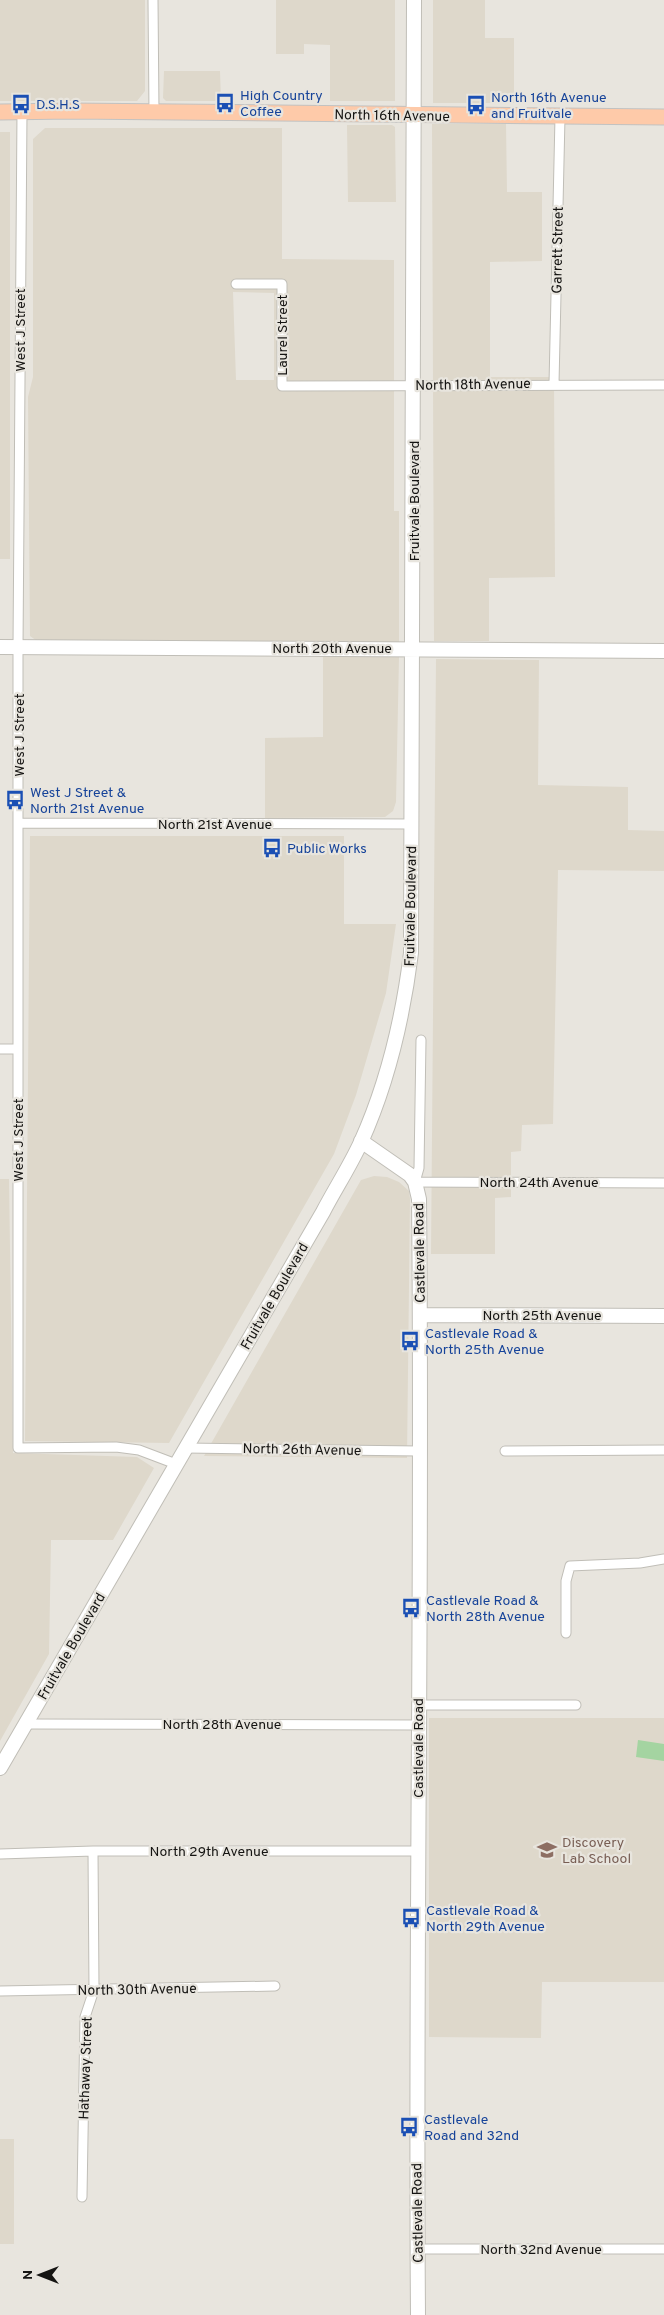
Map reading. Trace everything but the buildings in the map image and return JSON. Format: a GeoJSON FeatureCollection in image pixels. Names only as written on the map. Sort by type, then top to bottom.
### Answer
{"type":"FeatureCollection","features":[{"type":"Feature","properties":{"kind":"main road","name":"North 16th Avenue"},"geometry":{"type":"LineString","coordinates":[[0,112],[664,117]]}},
{"type":"Feature","properties":{"kind":"street"},"geometry":{"type":"LineString","coordinates":[[153,0],[154,112]]}},
{"type":"Feature","properties":{"kind":"street","name":"Fruitvale Boulevard"},"geometry":{"type":"LineString","coordinates":[[0,1768],[186,1448],[361,1141],[392,1055],[405,1000],[412,953],[415,385],[414,0]]}},
{"type":"Feature","properties":{"kind":"street","name":"West J Street"},"geometry":{"type":"LineString","coordinates":[[22,112],[18,647],[18,1448],[116,1447],[139,1450],[176,1464]]}},
{"type":"Feature","properties":{"kind":"street","name":"Garrett Street"},"geometry":{"type":"LineString","coordinates":[[554,384],[560,116]]}},
{"type":"Feature","properties":{"kind":"street","name":"Laurel Street"},"geometry":{"type":"LineString","coordinates":[[236,284],[282,284],[282,386]]}},
{"type":"Feature","properties":{"kind":"street","name":"North 18th Avenue"},"geometry":{"type":"LineString","coordinates":[[282,386],[664,385]]}},
{"type":"Feature","properties":{"kind":"street","name":"North 20th Avenue"},"geometry":{"type":"LineString","coordinates":[[0,647],[664,650]]}},
{"type":"Feature","properties":{"kind":"street","name":"North 21st Avenue"},"geometry":{"type":"LineString","coordinates":[[19,823],[412,824]]}},
{"type":"Feature","properties":{"kind":"street","name":"Castlevale Road"},"geometry":{"type":"LineString","coordinates":[[418,2315],[416,2103],[420,1315],[419,1199],[415,1182],[419,1168],[420,1040]]}},
{"type":"Feature","properties":{"kind":"street"},"geometry":{"type":"LineString","coordinates":[[0,1049],[18,1049]]}},
{"type":"Feature","properties":{"kind":"street"},"geometry":{"type":"LineString","coordinates":[[361,1141],[410,1175],[415,1182]]}},
{"type":"Feature","properties":{"kind":"street","name":"North 24th Avenue"},"geometry":{"type":"LineString","coordinates":[[415,1182],[664,1183]]}},
{"type":"Feature","properties":{"kind":"street","name":"North 25th Avenue"},"geometry":{"type":"LineString","coordinates":[[420,1315],[664,1316]]}},
{"type":"Feature","properties":{"kind":"street","name":"North 26th Avenue"},"geometry":{"type":"LineString","coordinates":[[186,1448],[419,1451]]}},
{"type":"Feature","properties":{"kind":"street"},"geometry":{"type":"LineString","coordinates":[[505,1451],[664,1450]]}},
{"type":"Feature","properties":{"kind":"street"},"geometry":{"type":"LineString","coordinates":[[566,1633],[566,1581],[570,1566],[640,1564],[664,1559]]}},
{"type":"Feature","properties":{"kind":"street"},"geometry":{"type":"LineString","coordinates":[[418,1704],[576,1704]]}},
{"type":"Feature","properties":{"kind":"street","name":"North 28th Avenue"},"geometry":{"type":"LineString","coordinates":[[26,1724],[418,1725]]}},
{"type":"Feature","properties":{"kind":"street","name":"North 29th Avenue"},"geometry":{"type":"LineString","coordinates":[[0,1854],[93,1851],[418,1851]]}},
{"type":"Feature","properties":{"kind":"street","name":"Hathaway Street"},"geometry":{"type":"LineString","coordinates":[[82,2197],[85,2017],[94,1990],[93,1851]]}},
{"type":"Feature","properties":{"kind":"street","name":"North 30th Avenue"},"geometry":{"type":"LineString","coordinates":[[0,1990],[275,1986]]}},
{"type":"Feature","properties":{"kind":"street","name":"North 32nd Avenue"},"geometry":{"type":"LineString","coordinates":[[418,2249],[664,2249]]}},
{"type":"Feature","properties":{"kind":"shaded area"},"geometry":{"type":"Polygon","coordinates":[[[0,0],[145,0],[145,91],[137,101],[0,101],[0,0]]]}},
{"type":"Feature","properties":{"kind":"shaded area"},"geometry":{"type":"Polygon","coordinates":[[[276,0],[395,0],[395,101],[330,101],[330,45],[304,44],[304,54],[276,54],[276,0]]]}},
{"type":"Feature","properties":{"kind":"shaded area"},"geometry":{"type":"Polygon","coordinates":[[[433,0],[485,0],[485,38],[514,38],[514,103],[433,103],[433,0]]]}},
{"type":"Feature","properties":{"kind":"shaded area"},"geometry":{"type":"Polygon","coordinates":[[[164,71],[220,71],[221,101],[166,101],[163,98],[164,71]]]}},
{"type":"Feature","properties":{"kind":"shaded area"},"geometry":{"type":"Polygon","coordinates":[[[432,124],[506,124],[507,192],[542,192],[542,261],[490,262],[490,377],[554,377],[555,577],[489,578],[489,641],[434,641],[432,124]]]}},
{"type":"Feature","properties":{"kind":"shaded area"},"geometry":{"type":"Polygon","coordinates":[[[347,125],[392,125],[395,127],[396,202],[348,202],[347,125]]]}},
{"type":"Feature","properties":{"kind":"shaded area"},"geometry":{"type":"Polygon","coordinates":[[[45,128],[282,128],[282,259],[394,260],[394,511],[399,511],[399,642],[37,641],[30,636],[28,397],[33,377],[33,139],[45,128]],[[233,292],[236,380],[274,380],[274,293],[233,292]]]}},
{"type":"Feature","properties":{"kind":"shaded area"},"geometry":{"type":"Polygon","coordinates":[[[0,132],[10,132],[10,559],[0,559],[0,132]]]}},
{"type":"Feature","properties":{"kind":"shaded area"},"geometry":{"type":"Polygon","coordinates":[[[323,657],[399,657],[396,802],[393,811],[385,817],[265,818],[265,738],[323,737],[323,657]]]}},
{"type":"Feature","properties":{"kind":"shaded area"},"geometry":{"type":"Polygon","coordinates":[[[436,659],[539,660],[538,785],[628,787],[628,830],[664,831],[664,871],[558,870],[553,1124],[522,1125],[521,1151],[511,1152],[511,1197],[495,1198],[495,1254],[431,1254],[436,659]]]}},
{"type":"Feature","properties":{"kind":"shaded area"},"geometry":{"type":"Polygon","coordinates":[[[30,836],[344,836],[344,924],[396,924],[386,993],[356,1095],[334,1154],[169,1443],[25,1441],[30,836]]]}},
{"type":"Feature","properties":{"kind":"shaded area"},"geometry":{"type":"Polygon","coordinates":[[[374,1176],[387,1177],[399,1182],[409,1191],[410,1199],[407,1458],[204,1456],[361,1180],[374,1176]]]}},
{"type":"Feature","properties":{"kind":"shaded area"},"geometry":{"type":"Polygon","coordinates":[[[0,1179],[9,1179],[13,1453],[137,1457],[154,1468],[113,1540],[51,1540],[49,1654],[0,1741],[0,1179]]]}},
{"type":"Feature","properties":{"kind":"shaded area","name":"Discovery Lab School"},"geometry":{"type":"Polygon","coordinates":[[[429,1718],[664,1718],[664,1982],[542,1982],[541,2038],[429,2037],[429,1718]]]}},
{"type":"Feature","properties":{"kind":"shaded area"},"geometry":{"type":"Polygon","coordinates":[[[0,2139],[14,2139],[14,2244],[0,2244],[0,2139]]]}},
{"type":"Feature","properties":{"kind":"green space"},"geometry":{"type":"Polygon","coordinates":[[[638,1740],[664,1744],[664,1761],[636,1757],[638,1740]]]}},
{"type":"Feature","properties":{"kind":"place","name":"High Country Coffee"},"geometry":{"type":"Point","coordinates":[225,103]}},
{"type":"Feature","properties":{"kind":"place","name":"D.S.H.S"},"geometry":{"type":"Point","coordinates":[21,104]}},
{"type":"Feature","properties":{"kind":"place","name":"North 16th Avenue and Fruitvale"},"geometry":{"type":"Point","coordinates":[476,105]}},
{"type":"Feature","properties":{"kind":"place","name":"West J Street & North 21st Avenue"},"geometry":{"type":"Point","coordinates":[15,800]}},
{"type":"Feature","properties":{"kind":"place","name":"Public Works"},"geometry":{"type":"Point","coordinates":[272,848]}},
{"type":"Feature","properties":{"kind":"place","name":"Castlevale Road & North 25th Avenue"},"geometry":{"type":"Point","coordinates":[410,1341]}},
{"type":"Feature","properties":{"kind":"place","name":"Castlevale Road & North 28th Avenue"},"geometry":{"type":"Point","coordinates":[411,1608]}},
{"type":"Feature","properties":{"kind":"place","name":"Discovery Lab School"},"geometry":{"type":"Point","coordinates":[547,1850]}},
{"type":"Feature","properties":{"kind":"place","name":"Castlevale Road & North 29th Avenue"},"geometry":{"type":"Point","coordinates":[411,1918]}},
{"type":"Feature","properties":{"kind":"place","name":"Castlevale Road and 32nd"},"geometry":{"type":"Point","coordinates":[409,2127]}}]}
